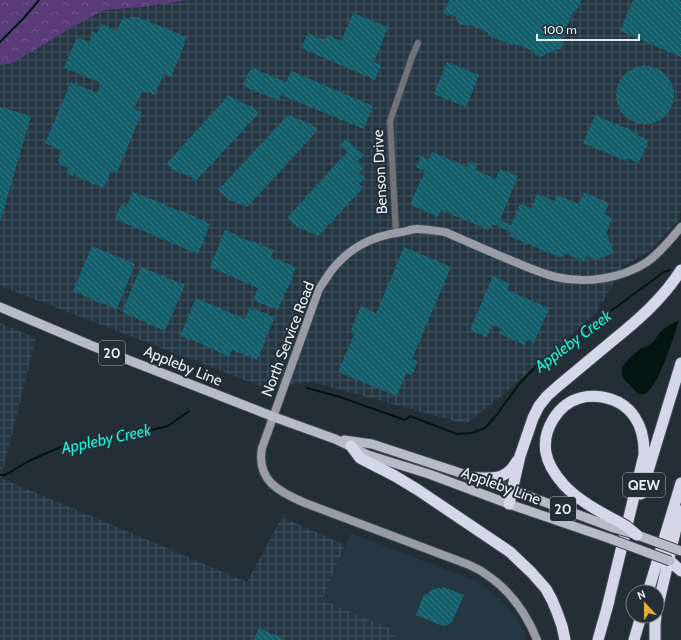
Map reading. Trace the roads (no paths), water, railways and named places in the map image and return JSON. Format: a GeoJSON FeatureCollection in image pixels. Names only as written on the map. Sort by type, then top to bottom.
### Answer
{"type":"FeatureCollection","features":[{"type":"Feature","properties":{"kind":"highway"},"geometry":{"type":"LineString","coordinates":[[508,504],[520,456],[533,418],[539,406],[547,396],[643,315],[675,280],[681,270]]}},
{"type":"Feature","properties":{"kind":"highway","name":"QEW"},"geometry":{"type":"LineString","coordinates":[[598,640],[681,363]]}},
{"type":"Feature","properties":{"kind":"highway"},"geometry":{"type":"LineString","coordinates":[[607,608],[644,455],[643,437],[637,421],[628,409],[614,400],[598,397],[581,398],[573,401],[565,406],[553,420],[546,440],[548,460],[558,477],[568,489],[616,524],[626,526],[638,535]]}},
{"type":"Feature","properties":{"kind":"highway"},"geometry":{"type":"LineString","coordinates":[[351,446],[360,458],[418,490],[510,552],[546,589],[557,612],[565,640]]}},
{"type":"Feature","properties":{"kind":"highway"},"geometry":{"type":"LineString","coordinates":[[471,477],[486,478],[506,474],[514,467],[520,456]]}},
{"type":"Feature","properties":{"kind":"highway","name":"QEW"},"geometry":{"type":"LineString","coordinates":[[650,584],[681,483]]}},
{"type":"Feature","properties":{"kind":"highway"},"geometry":{"type":"LineString","coordinates":[[663,584],[681,506]]}},
{"type":"Feature","properties":{"kind":"highway"},"geometry":{"type":"LineString","coordinates":[[676,563],[681,571]]}},
{"type":"Feature","properties":{"kind":"highway"},"geometry":{"type":"LineString","coordinates":[[634,640],[639,624]]}},
{"type":"Feature","properties":{"kind":"highway"},"geometry":{"type":"LineString","coordinates":[[654,640],[655,624]]}},
{"type":"Feature","properties":{"kind":"main road","name":"Appleby Line"},"geometry":{"type":"LineString","coordinates":[[0,307],[274,417],[335,439],[368,454],[429,474],[508,504],[676,563]]}},
{"type":"Feature","properties":{"kind":"main road","name":"Appleby Line"},"geometry":{"type":"LineString","coordinates":[[335,439],[372,444],[616,524]]}},
{"type":"Feature","properties":{"kind":"main road"},"geometry":{"type":"LineString","coordinates":[[638,535],[681,551]]}},
{"type":"Feature","properties":{"kind":"street","name":"Benson Drive"},"geometry":{"type":"LineString","coordinates":[[396,232],[390,121],[418,43]]}},
{"type":"Feature","properties":{"kind":"street","name":"North Service Road"},"geometry":{"type":"LineString","coordinates":[[537,640],[524,612],[498,584],[483,572],[467,564],[305,503],[288,496],[273,486],[264,473],[261,456],[262,448],[319,290],[331,271],[352,251],[364,243],[379,236],[415,229],[445,232],[540,272],[557,277],[584,280],[612,277],[633,270],[648,262],[681,227]]}},
{"type":"Feature","properties":{"kind":"waterway","name":"Appleby Creek"},"geometry":{"type":"LineString","coordinates":[[0,42],[23,19],[39,0]]}},
{"type":"Feature","properties":{"kind":"waterway","name":"Appleby Creek"},"geometry":{"type":"LineString","coordinates":[[307,388],[340,397],[405,420],[410,416],[457,434],[472,433],[485,428],[520,383],[536,366],[664,272],[670,270]]}},
{"type":"Feature","properties":{"kind":"waterway","name":"Appleby Creek"},"geometry":{"type":"LineString","coordinates":[[0,475],[5,475],[29,461],[65,445],[104,437],[123,437],[168,426],[189,411]]}}]}
